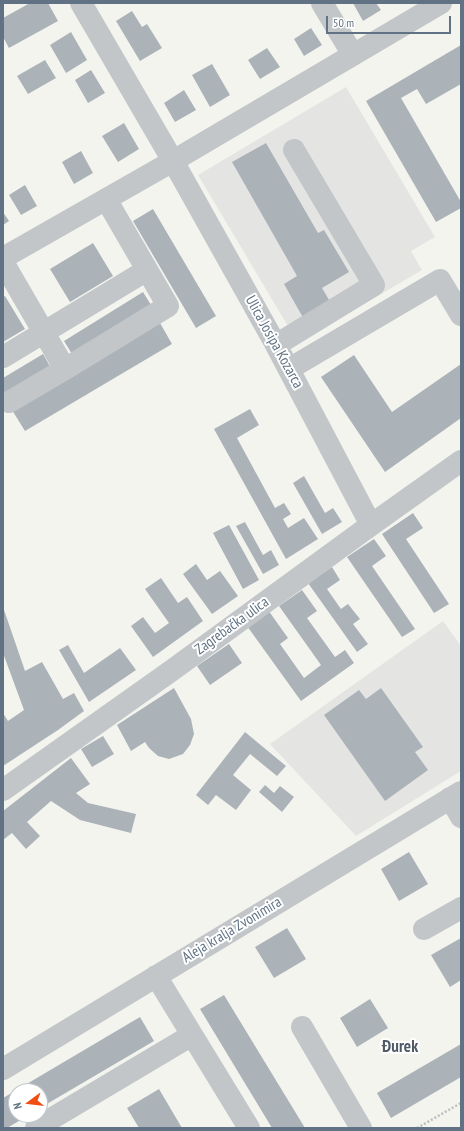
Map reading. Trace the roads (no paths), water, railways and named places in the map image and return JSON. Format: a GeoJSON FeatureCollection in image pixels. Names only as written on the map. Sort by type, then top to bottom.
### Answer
{"type":"FeatureCollection","features":[{"type":"Feature","properties":{"kind":"street","name":"Ulica Josipa Kozarca"},"geometry":{"type":"LineString","coordinates":[[80,3],[173,161],[276,345],[371,525]]}},
{"type":"Feature","properties":{"kind":"street"},"geometry":{"type":"LineString","coordinates":[[322,3],[353,55]]}},
{"type":"Feature","properties":{"kind":"street"},"geometry":{"type":"LineString","coordinates":[[3,258],[173,161],[441,3]]}},
{"type":"Feature","properties":{"kind":"street"},"geometry":{"type":"LineString","coordinates":[[276,345],[374,285],[294,150]]}},
{"type":"Feature","properties":{"kind":"street"},"geometry":{"type":"LineString","coordinates":[[9,402],[168,306],[106,199]]}},
{"type":"Feature","properties":{"kind":"street"},"geometry":{"type":"LineString","coordinates":[[3,262],[66,368]]}},
{"type":"Feature","properties":{"kind":"street"},"geometry":{"type":"LineString","coordinates":[[3,357],[147,270]]}},
{"type":"Feature","properties":{"kind":"street"},"geometry":{"type":"LineString","coordinates":[[289,369],[440,280],[461,315]]}},
{"type":"Feature","properties":{"kind":"street","name":"Zagrebačka ulica"},"geometry":{"type":"LineString","coordinates":[[3,790],[171,671],[461,461]]}},
{"type":"Feature","properties":{"kind":"street"},"geometry":{"type":"LineString","coordinates":[[456,795],[461,817]]}},
{"type":"Feature","properties":{"kind":"street","name":"Aleja kralja Zvonimira"},"geometry":{"type":"LineString","coordinates":[[3,1069],[456,795]]}},
{"type":"Feature","properties":{"kind":"street"},"geometry":{"type":"LineString","coordinates":[[424,929],[461,908]]}},
{"type":"Feature","properties":{"kind":"street"},"geometry":{"type":"LineString","coordinates":[[156,976],[249,1128]]}},
{"type":"Feature","properties":{"kind":"street"},"geometry":{"type":"LineString","coordinates":[[302,1028],[361,1128]]}},
{"type":"Feature","properties":{"kind":"street"},"geometry":{"type":"LineString","coordinates":[[36,1128],[192,1035]]}},
{"type":"Feature","properties":{"kind":"district","name":"Đurek"},"geometry":{"type":"Point","coordinates":[400,1047]}}]}
